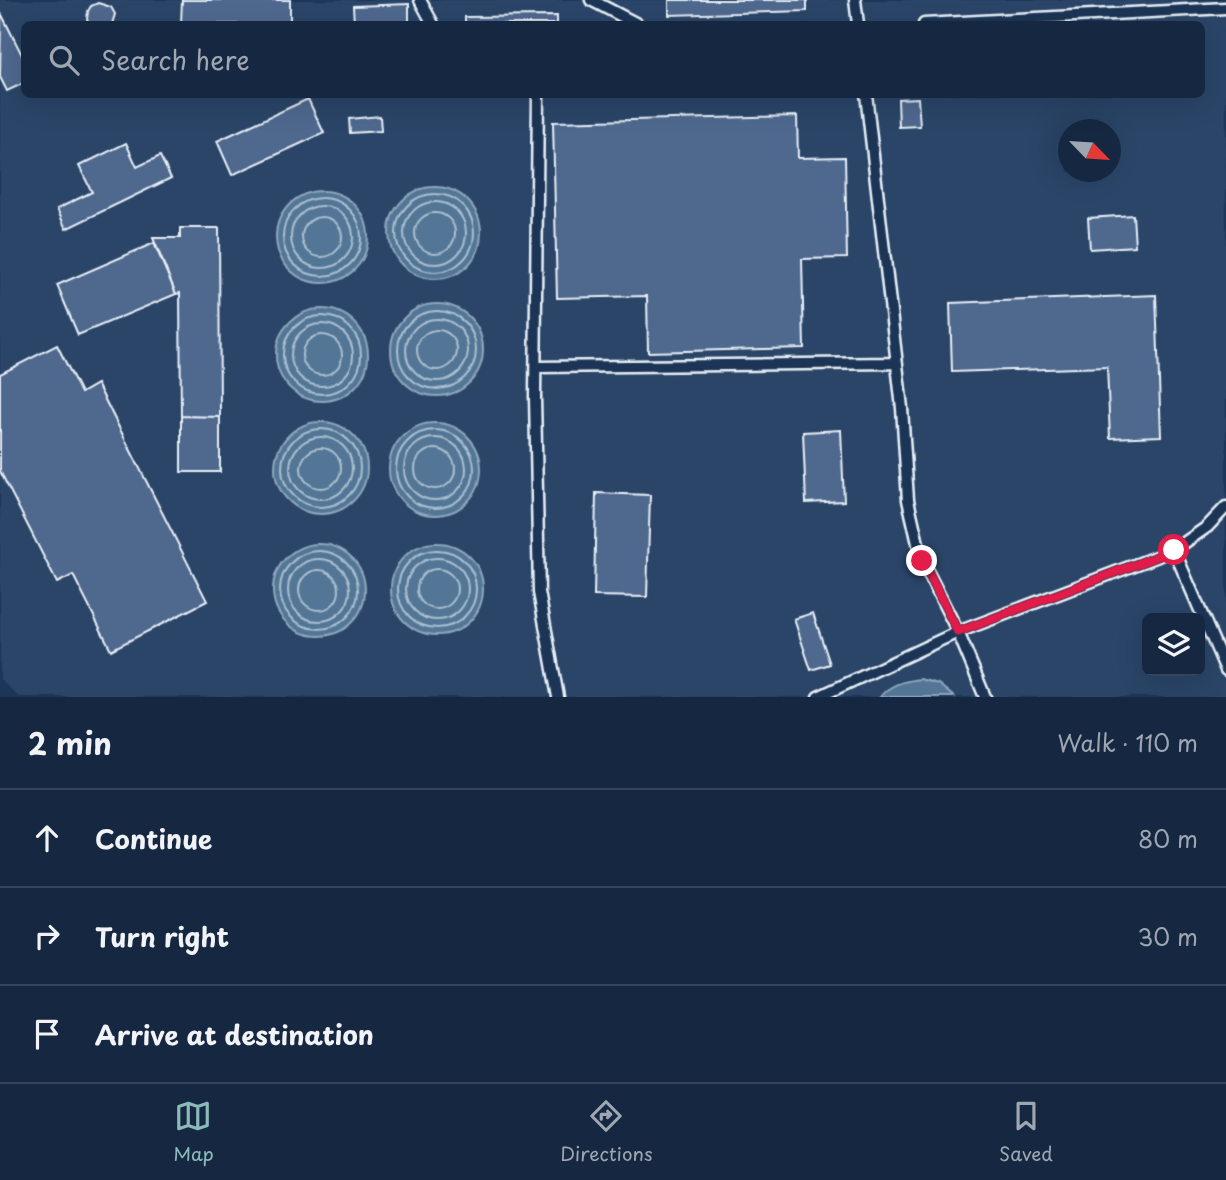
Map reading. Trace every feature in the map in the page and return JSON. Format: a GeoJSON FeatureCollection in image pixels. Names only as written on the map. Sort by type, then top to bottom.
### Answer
{"type":"FeatureCollection","features":[{"type":"Feature","properties":{"kind":"lane"},"geometry":{"type":"LineString","coordinates":[[419,0],[431,21]]}},
{"type":"Feature","properties":{"kind":"lane"},"geometry":{"type":"LineString","coordinates":[[591,0],[631,21]]}},
{"type":"Feature","properties":{"kind":"lane"},"geometry":{"type":"LineString","coordinates":[[855,0],[858,21]]}},
{"type":"Feature","properties":{"kind":"lane"},"geometry":{"type":"LineString","coordinates":[[981,21],[1226,8]]}},
{"type":"Feature","properties":{"kind":"lane"},"geometry":{"type":"LineString","coordinates":[[538,98],[536,367],[539,592],[558,697]]}},
{"type":"Feature","properties":{"kind":"lane"},"geometry":{"type":"LineString","coordinates":[[866,98],[897,363],[908,500],[922,561],[958,632],[985,697]]}},
{"type":"Feature","properties":{"kind":"lane"},"geometry":{"type":"LineString","coordinates":[[536,367],[897,363]]}},
{"type":"Feature","properties":{"kind":"lane"},"geometry":{"type":"LineString","coordinates":[[818,697],[958,632],[1174,550],[1207,527],[1226,507]]}},
{"type":"Feature","properties":{"kind":"lane"},"geometry":{"type":"LineString","coordinates":[[1174,550],[1226,670]]}},
{"type":"Feature","properties":{"kind":"shaded area"},"geometry":{"type":"Polygon","coordinates":[[[0,0],[1226,0],[1226,697],[19,697],[0,679],[0,0]]]}},
{"type":"Feature","properties":{"kind":"water"},"geometry":{"type":"Polygon","coordinates":[[[426,187],[444,187],[461,194],[474,207],[481,224],[481,242],[474,259],[461,272],[444,279],[426,279],[409,272],[396,259],[389,242],[389,224],[396,207],[409,194],[426,187]]]}},
{"type":"Feature","properties":{"kind":"water"},"geometry":{"type":"Polygon","coordinates":[[[313,191],[331,191],[348,198],[361,211],[368,228],[368,246],[361,263],[348,276],[331,283],[313,283],[296,276],[283,263],[276,246],[276,228],[283,211],[296,198],[313,191]]]}},
{"type":"Feature","properties":{"kind":"water"},"geometry":{"type":"Polygon","coordinates":[[[428,304],[446,304],[463,311],[476,324],[483,341],[483,359],[476,376],[463,389],[446,396],[428,396],[411,389],[398,376],[391,359],[391,341],[398,324],[411,311],[428,304]]]}},
{"type":"Feature","properties":{"kind":"water"},"geometry":{"type":"Polygon","coordinates":[[[313,309],[331,309],[348,316],[361,329],[368,346],[368,364],[361,381],[348,394],[331,401],[313,401],[296,394],[283,381],[276,364],[276,346],[283,329],[296,316],[313,309]]]}},
{"type":"Feature","properties":{"kind":"water"},"geometry":{"type":"Polygon","coordinates":[[[312,422],[330,422],[347,429],[360,442],[367,459],[367,477],[360,494],[347,507],[330,514],[312,514],[295,507],[282,494],[275,477],[275,459],[282,442],[295,429],[312,422]]]}},
{"type":"Feature","properties":{"kind":"water"},"geometry":{"type":"Polygon","coordinates":[[[426,423],[444,423],[461,430],[474,443],[481,460],[481,478],[474,495],[461,508],[444,515],[426,515],[409,508],[396,495],[389,478],[389,460],[396,443],[409,430],[426,423]]]}},
{"type":"Feature","properties":{"kind":"water"},"geometry":{"type":"Polygon","coordinates":[[[428,543],[446,543],[463,550],[476,563],[483,580],[483,598],[476,615],[463,628],[446,635],[428,635],[411,628],[398,615],[391,598],[391,580],[398,563],[411,550],[428,543]]]}},
{"type":"Feature","properties":{"kind":"water"},"geometry":{"type":"Polygon","coordinates":[[[310,544],[328,544],[345,551],[358,564],[365,581],[365,599],[358,616],[345,629],[328,636],[310,636],[293,629],[280,616],[273,599],[273,581],[280,564],[293,551],[310,544]]]}},
{"type":"Feature","properties":{"kind":"water"},"geometry":{"type":"Polygon","coordinates":[[[920,679],[938,684],[954,697],[880,697],[898,684],[920,679]]]}},
{"type":"Feature","properties":{"kind":"building"},"geometry":{"type":"Polygon","coordinates":[[[182,0],[290,0],[290,21],[181,21],[182,0]]]}},
{"type":"Feature","properties":{"kind":"building"},"geometry":{"type":"Polygon","coordinates":[[[669,0],[807,0],[807,11],[669,15],[669,0]]]}},
{"type":"Feature","properties":{"kind":"building"},"geometry":{"type":"Polygon","coordinates":[[[98,3],[111,7],[115,14],[113,21],[88,21],[91,6],[98,3]]]}},
{"type":"Feature","properties":{"kind":"building"},"geometry":{"type":"Polygon","coordinates":[[[409,4],[409,21],[354,21],[353,6],[409,4]]]}},
{"type":"Feature","properties":{"kind":"building"},"geometry":{"type":"Polygon","coordinates":[[[1,13],[21,53],[21,84],[7,91],[0,77],[1,13]]]}},
{"type":"Feature","properties":{"kind":"building"},"geometry":{"type":"Polygon","coordinates":[[[557,16],[557,21],[465,21],[465,17],[557,16]]]}},
{"type":"Feature","properties":{"kind":"building"},"geometry":{"type":"Polygon","coordinates":[[[918,98],[920,126],[899,127],[898,99],[918,98]]]}},
{"type":"Feature","properties":{"kind":"building"},"geometry":{"type":"Polygon","coordinates":[[[308,99],[324,133],[232,175],[217,141],[308,99]]]}},
{"type":"Feature","properties":{"kind":"building"},"geometry":{"type":"Polygon","coordinates":[[[380,116],[381,131],[350,133],[349,119],[380,116]]]}},
{"type":"Feature","properties":{"kind":"building"},"geometry":{"type":"Polygon","coordinates":[[[797,116],[798,158],[845,157],[847,258],[802,259],[804,348],[648,352],[647,296],[557,298],[553,122],[797,116]]]}},
{"type":"Feature","properties":{"kind":"building"},"geometry":{"type":"Polygon","coordinates":[[[126,143],[137,167],[160,156],[171,178],[66,229],[57,209],[92,192],[79,166],[126,143]]]}},
{"type":"Feature","properties":{"kind":"building"},"geometry":{"type":"Polygon","coordinates":[[[1133,215],[1135,246],[1090,249],[1088,218],[1133,215]]]}},
{"type":"Feature","properties":{"kind":"building"},"geometry":{"type":"Polygon","coordinates":[[[180,228],[219,228],[220,417],[181,416],[180,293],[176,294],[153,238],[180,238],[180,228]]]}},
{"type":"Feature","properties":{"kind":"building"},"geometry":{"type":"Polygon","coordinates":[[[154,243],[176,294],[78,335],[57,285],[154,243]]]}},
{"type":"Feature","properties":{"kind":"building"},"geometry":{"type":"Polygon","coordinates":[[[1156,295],[1161,436],[1110,438],[1107,367],[952,372],[950,303],[1156,295]]]}},
{"type":"Feature","properties":{"kind":"building"},"geometry":{"type":"Polygon","coordinates":[[[57,345],[81,393],[97,384],[207,601],[111,650],[73,575],[57,583],[0,471],[0,374],[57,345]]]}},
{"type":"Feature","properties":{"kind":"building"},"geometry":{"type":"Polygon","coordinates":[[[181,416],[220,417],[220,472],[181,472],[181,416]]]}},
{"type":"Feature","properties":{"kind":"building"},"geometry":{"type":"Polygon","coordinates":[[[841,430],[844,501],[806,503],[803,432],[841,430]]]}},
{"type":"Feature","properties":{"kind":"building"},"geometry":{"type":"Polygon","coordinates":[[[596,493],[650,495],[647,597],[594,596],[596,493]]]}},
{"type":"Feature","properties":{"kind":"building"},"geometry":{"type":"Polygon","coordinates":[[[813,613],[830,664],[811,670],[794,619],[813,613]]]}},
{"type":"Feature","properties":{"kind":"route"},"geometry":{"type":"LineString","coordinates":[[922,561],[958,632],[1174,550]]}}]}
